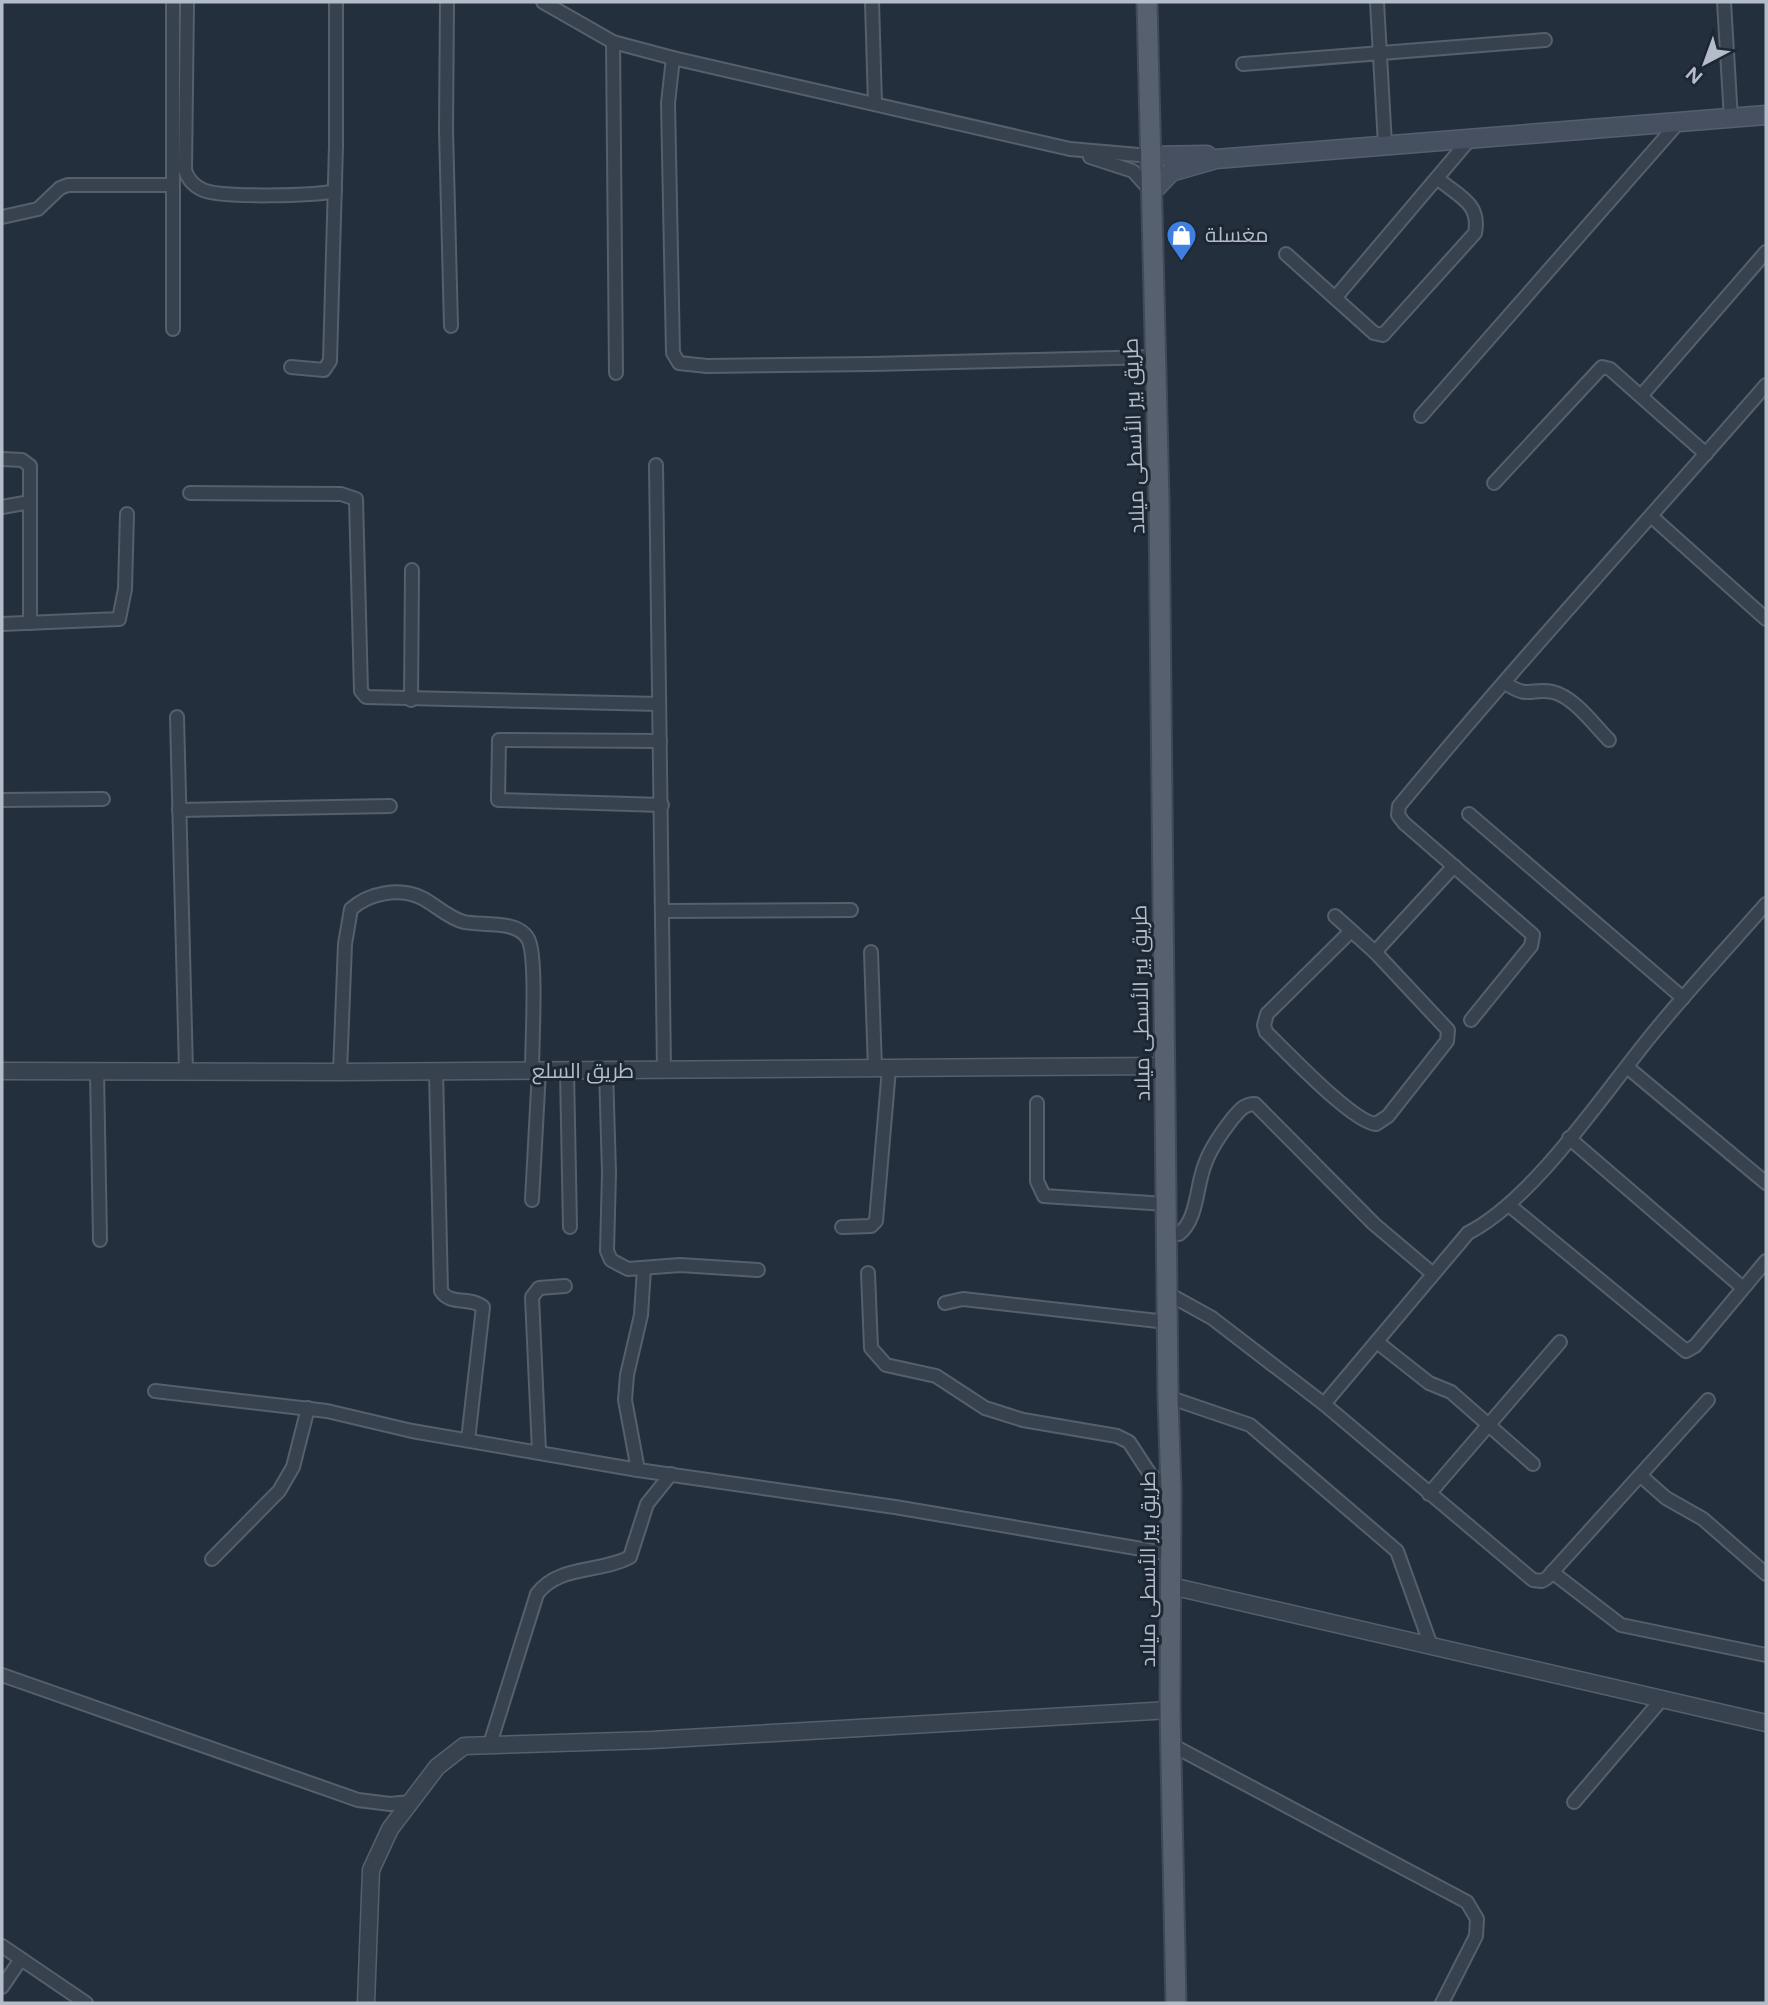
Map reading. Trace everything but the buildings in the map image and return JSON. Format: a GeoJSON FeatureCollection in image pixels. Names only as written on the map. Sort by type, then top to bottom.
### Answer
{"type":"FeatureCollection","features":[{"type":"Feature","properties":{"kind":"main road","name":"طريق بير الأسطى ميلاد"},"geometry":{"type":"LineString","coordinates":[[1147,2],[1159,501],[1171,1490],[1170,1710],[1176,2003]]}},
{"type":"Feature","properties":{"kind":"main road"},"geometry":{"type":"LineString","coordinates":[[1152,192],[1171,172],[1216,159],[1766,115]]}},
{"type":"Feature","properties":{"kind":"main road"},"geometry":{"type":"LineString","coordinates":[[1150,156],[1210,155],[1216,159]]}},
{"type":"Feature","properties":{"kind":"street"},"geometry":{"type":"LineString","coordinates":[[173,2],[173,329]]}},
{"type":"Feature","properties":{"kind":"street"},"geometry":{"type":"LineString","coordinates":[[187,2],[185,170],[188,179],[209,191],[306,195],[335,191]]}},
{"type":"Feature","properties":{"kind":"street"},"geometry":{"type":"LineString","coordinates":[[291,367],[324,370],[330,361],[335,191],[336,2]]}},
{"type":"Feature","properties":{"kind":"street"},"geometry":{"type":"LineString","coordinates":[[447,2],[446,130],[451,326]]}},
{"type":"Feature","properties":{"kind":"street"},"geometry":{"type":"LineString","coordinates":[[543,2],[613,42],[1070,149],[1132,171],[1152,192]]}},
{"type":"Feature","properties":{"kind":"street"},"geometry":{"type":"LineString","coordinates":[[872,2],[875,104]]}},
{"type":"Feature","properties":{"kind":"street"},"geometry":{"type":"LineString","coordinates":[[1377,2],[1385,145]]}},
{"type":"Feature","properties":{"kind":"street"},"geometry":{"type":"LineString","coordinates":[[1724,2],[1731,119]]}},
{"type":"Feature","properties":{"kind":"street"},"geometry":{"type":"LineString","coordinates":[[1243,64],[1545,40]]}},
{"type":"Feature","properties":{"kind":"street"},"geometry":{"type":"LineString","coordinates":[[613,42],[616,373]]}},
{"type":"Feature","properties":{"kind":"street"},"geometry":{"type":"LineString","coordinates":[[673,58],[668,103],[673,353],[680,363],[789,365],[1154,357]]}},
{"type":"Feature","properties":{"kind":"street"},"geometry":{"type":"LineString","coordinates":[[1421,416],[1678,123]]}},
{"type":"Feature","properties":{"kind":"street"},"geometry":{"type":"LineString","coordinates":[[1335,298],[1469,140]]}},
{"type":"Feature","properties":{"kind":"street"},"geometry":{"type":"LineString","coordinates":[[1070,149],[1150,156]]}},
{"type":"Feature","properties":{"kind":"street"},"geometry":{"type":"LineString","coordinates":[[1286,254],[1374,333],[1383,335],[1475,233],[1478,218],[1474,208],[1437,178]]}},
{"type":"Feature","properties":{"kind":"street"},"geometry":{"type":"LineString","coordinates":[[2,218],[38,209],[60,188],[68,185],[173,185]]}},
{"type":"Feature","properties":{"kind":"street"},"geometry":{"type":"LineString","coordinates":[[1641,396],[1766,252]]}},
{"type":"Feature","properties":{"kind":"street"},"geometry":{"type":"LineString","coordinates":[[1494,483],[1602,367],[1610,369],[1706,454]]}},
{"type":"Feature","properties":{"kind":"street"},"geometry":{"type":"LineString","coordinates":[[1471,1020],[1534,940],[1528,930],[1404,823],[1398,815],[1399,806],[1592,578],[1651,516],[1766,385]]}},
{"type":"Feature","properties":{"kind":"street"},"geometry":{"type":"LineString","coordinates":[[2,459],[27,462],[30,502],[30,623]]}},
{"type":"Feature","properties":{"kind":"street"},"geometry":{"type":"LineString","coordinates":[[656,465],[664,1070]]}},
{"type":"Feature","properties":{"kind":"street"},"geometry":{"type":"LineString","coordinates":[[190,494],[341,494],[356,499],[361,691],[372,699],[659,704]]}},
{"type":"Feature","properties":{"kind":"street"},"geometry":{"type":"LineString","coordinates":[[2,507],[30,502]]}},
{"type":"Feature","properties":{"kind":"street"},"geometry":{"type":"LineString","coordinates":[[2,624],[119,619],[125,589],[127,514]]}},
{"type":"Feature","properties":{"kind":"street"},"geometry":{"type":"LineString","coordinates":[[1651,516],[1766,619]]}},
{"type":"Feature","properties":{"kind":"street"},"geometry":{"type":"LineString","coordinates":[[411,700],[412,570]]}},
{"type":"Feature","properties":{"kind":"street"},"geometry":{"type":"LineString","coordinates":[[1505,683],[1524,694],[1550,691],[1564,697],[1609,740]]}},
{"type":"Feature","properties":{"kind":"street"},"geometry":{"type":"LineString","coordinates":[[177,717],[186,1070]]}},
{"type":"Feature","properties":{"kind":"street"},"geometry":{"type":"LineString","coordinates":[[660,741],[499,740],[498,800],[662,805]]}},
{"type":"Feature","properties":{"kind":"street"},"geometry":{"type":"LineString","coordinates":[[2,800],[103,799]]}},
{"type":"Feature","properties":{"kind":"street"},"geometry":{"type":"LineString","coordinates":[[179,810],[390,806]]}},
{"type":"Feature","properties":{"kind":"street"},"geometry":{"type":"LineString","coordinates":[[1469,814],[1683,998]]}},
{"type":"Feature","properties":{"kind":"street"},"geometry":{"type":"LineString","coordinates":[[1375,952],[1454,866]]}},
{"type":"Feature","properties":{"kind":"street"},"geometry":{"type":"LineString","coordinates":[[340,1072],[345,944],[351,909],[381,893],[401,893],[419,897],[454,919],[505,926],[520,931],[528,939],[532,961],[535,1071],[532,1200]]}},
{"type":"Feature","properties":{"kind":"street"},"geometry":{"type":"LineString","coordinates":[[1324,1404],[1468,1233],[1491,1222],[1569,1138],[1683,998],[1766,904]]}},
{"type":"Feature","properties":{"kind":"street"},"geometry":{"type":"LineString","coordinates":[[663,911],[851,910]]}},
{"type":"Feature","properties":{"kind":"street"},"geometry":{"type":"LineString","coordinates":[[1335,916],[1351,930],[1375,952],[1444,1024],[1448,1034],[1447,1041],[1388,1116],[1376,1124],[1365,1123],[1350,1111],[1266,1032],[1264,1025],[1267,1014],[1351,930]]}},
{"type":"Feature","properties":{"kind":"street"},"geometry":{"type":"LineString","coordinates":[[842,1227],[871,1226],[876,1221],[882,1069],[871,952]]}},
{"type":"Feature","properties":{"kind":"street","name":"طريق السلع"},"geometry":{"type":"LineString","coordinates":[[2,1071],[340,1072],[1165,1066]]}},
{"type":"Feature","properties":{"kind":"street"},"geometry":{"type":"LineString","coordinates":[[1627,1067],[1766,1183]]}},
{"type":"Feature","properties":{"kind":"street"},"geometry":{"type":"LineString","coordinates":[[606,1070],[609,1173],[607,1251],[618,1265],[628,1269],[680,1265],[758,1270]]}},
{"type":"Feature","properties":{"kind":"street"},"geometry":{"type":"LineString","coordinates":[[436,1071],[441,1291],[448,1298],[476,1302],[483,1307],[468,1440]]}},
{"type":"Feature","properties":{"kind":"street"},"geometry":{"type":"LineString","coordinates":[[567,1071],[570,1227]]}},
{"type":"Feature","properties":{"kind":"street"},"geometry":{"type":"LineString","coordinates":[[97,1072],[100,1240]]}},
{"type":"Feature","properties":{"kind":"street"},"geometry":{"type":"LineString","coordinates":[[1037,1103],[1037,1181],[1044,1196],[1166,1204]]}},
{"type":"Feature","properties":{"kind":"street"},"geometry":{"type":"LineString","coordinates":[[1167,1231],[1179,1234],[1185,1230],[1191,1221],[1205,1163],[1220,1134],[1242,1108],[1255,1104],[1374,1224],[1433,1273]]}},
{"type":"Feature","properties":{"kind":"street"},"geometry":{"type":"LineString","coordinates":[[1569,1138],[1743,1289]]}},
{"type":"Feature","properties":{"kind":"street"},"geometry":{"type":"LineString","coordinates":[[1509,1205],[1679,1348],[1686,1351],[1695,1346],[1766,1261]]}},
{"type":"Feature","properties":{"kind":"street"},"geometry":{"type":"LineString","coordinates":[[638,1470],[625,1400],[627,1374],[641,1315],[644,1269]]}},
{"type":"Feature","properties":{"kind":"street"},"geometry":{"type":"LineString","coordinates":[[868,1273],[871,1348],[886,1365],[936,1376],[985,1408],[1023,1420],[1117,1436],[1129,1442],[1150,1474],[1171,1490]]}},
{"type":"Feature","properties":{"kind":"street"},"geometry":{"type":"LineString","coordinates":[[539,1451],[532,1297],[539,1288],[565,1286]]}},
{"type":"Feature","properties":{"kind":"street"},"geometry":{"type":"LineString","coordinates":[[1167,1293],[1212,1318],[1324,1404],[1533,1580],[1542,1581],[1552,1572],[1708,1400]]}},
{"type":"Feature","properties":{"kind":"street"},"geometry":{"type":"LineString","coordinates":[[945,1303],[963,1299],[1167,1322]]}},
{"type":"Feature","properties":{"kind":"street"},"geometry":{"type":"LineString","coordinates":[[1377,1342],[1429,1382],[1451,1391],[1533,1464]]}},
{"type":"Feature","properties":{"kind":"street"},"geometry":{"type":"LineString","coordinates":[[1429,1494],[1560,1342]]}},
{"type":"Feature","properties":{"kind":"street"},"geometry":{"type":"LineString","coordinates":[[155,1391],[308,1409],[638,1470],[895,1507],[1171,1554]]}},
{"type":"Feature","properties":{"kind":"street"},"geometry":{"type":"LineString","coordinates":[[1168,1397],[1250,1425],[1397,1551],[1430,1643]]}},
{"type":"Feature","properties":{"kind":"street"},"geometry":{"type":"LineString","coordinates":[[212,1559],[279,1491],[293,1467],[308,1409]]}},
{"type":"Feature","properties":{"kind":"street"},"geometry":{"type":"LineString","coordinates":[[490,1744],[537,1594],[545,1584],[559,1576],[617,1564],[630,1557],[647,1504],[671,1474]]}},
{"type":"Feature","properties":{"kind":"street"},"geometry":{"type":"LineString","coordinates":[[1641,1476],[1666,1499],[1703,1519],[1766,1574]]}},
{"type":"Feature","properties":{"kind":"street"},"geometry":{"type":"LineString","coordinates":[[1552,1572],[1621,1625],[1766,1655]]}},
{"type":"Feature","properties":{"kind":"street"},"geometry":{"type":"LineString","coordinates":[[1171,1586],[1430,1643],[1766,1723]]}},
{"type":"Feature","properties":{"kind":"street"},"geometry":{"type":"LineString","coordinates":[[2,1675],[358,1800],[390,1804],[411,1802]]}},
{"type":"Feature","properties":{"kind":"street"},"geometry":{"type":"LineString","coordinates":[[1574,1802],[1662,1699]]}},
{"type":"Feature","properties":{"kind":"street"},"geometry":{"type":"LineString","coordinates":[[366,2003],[371,1870],[390,1829],[448,1756],[464,1746],[652,1740],[1170,1710]]}},
{"type":"Feature","properties":{"kind":"street"},"geometry":{"type":"LineString","coordinates":[[1172,1745],[1467,1902],[1477,1919],[1476,1936],[1442,2003]]}},
{"type":"Feature","properties":{"kind":"street"},"geometry":{"type":"LineString","coordinates":[[2,1946],[86,2003]]}},
{"type":"Feature","properties":{"kind":"street"},"geometry":{"type":"LineString","coordinates":[[2,1987],[21,1959]]}},
{"type":"Feature","properties":{"kind":"place","name":"مغسلة"},"geometry":{"type":"Point","coordinates":[1182,262]}}]}
